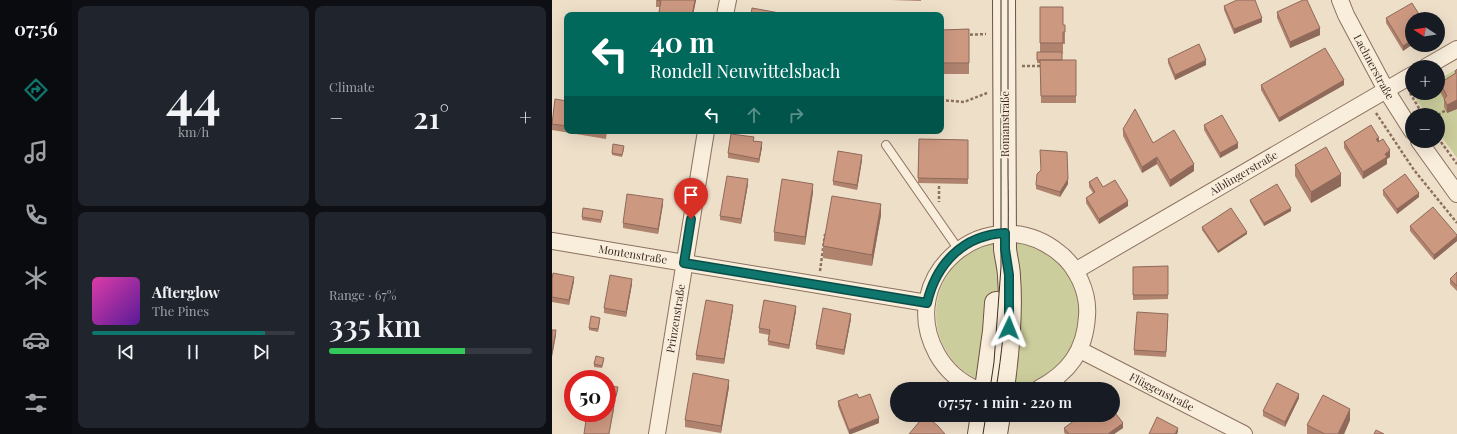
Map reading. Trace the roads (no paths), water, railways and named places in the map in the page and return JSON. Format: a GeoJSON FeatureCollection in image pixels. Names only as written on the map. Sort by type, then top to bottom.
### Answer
{"type":"FeatureCollection","features":[{"type":"Feature","properties":{"kind":"main road","name":"Romanstraße"},"geometry":{"type":"LineString","coordinates":[[1004,0],[1005,241],[1009,275],[1010,317],[1004,382]]}},
{"type":"Feature","properties":{"kind":"main road","name":"Romanstraße"},"geometry":{"type":"LineString","coordinates":[[987,382],[994,331],[998,278],[1005,241]]}},
{"type":"Feature","properties":{"kind":"main road"},"geometry":{"type":"LineString","coordinates":[[979,434],[981,422]]}},
{"type":"Feature","properties":{"kind":"main road"},"geometry":{"type":"LineString","coordinates":[[996,434],[998,422]]}},
{"type":"Feature","properties":{"kind":"street"},"geometry":{"type":"LineString","coordinates":[[726,12],[728,0]]}},
{"type":"Feature","properties":{"kind":"street","name":"Lachnerstraße"},"geometry":{"type":"LineString","coordinates":[[1340,0],[1346,15],[1399,83],[1406,108]]}},
{"type":"Feature","properties":{"kind":"street"},"geometry":{"type":"LineString","coordinates":[[1438,60],[1457,49]]}},
{"type":"Feature","properties":{"kind":"street","name":"Aiblingerstraße"},"geometry":{"type":"LineString","coordinates":[[1075,271],[1399,83]]}},
{"type":"Feature","properties":{"kind":"street","name":"Prinzenstraße"},"geometry":{"type":"LineString","coordinates":[[657,434],[706,134]]}},
{"type":"Feature","properties":{"kind":"street"},"geometry":{"type":"LineString","coordinates":[[1424,148],[1457,194]]}},
{"type":"Feature","properties":{"kind":"street"},"geometry":{"type":"LineString","coordinates":[[963,382],[950,372],[940,360],[928,333],[926,318],[930,289],[944,264],[959,250],[978,239],[992,235],[1005,241],[1019,234],[1041,241],[1060,253],[1075,271],[1084,290],[1088,310],[1086,330],[1080,350],[1062,374],[1051,382]]}},
{"type":"Feature","properties":{"kind":"street","name":"Montenstraße"},"geometry":{"type":"LineString","coordinates":[[552,241],[927,303]]}},
{"type":"Feature","properties":{"kind":"street","name":"Flüggenstraße"},"geometry":{"type":"LineString","coordinates":[[1080,350],[1244,434]]}},
{"type":"Feature","properties":{"kind":"lane"},"geometry":{"type":"LineString","coordinates":[[886,144],[959,250]]}},
{"type":"Feature","properties":{"kind":"tram line"},"geometry":{"type":"LineString","coordinates":[[991,382],[994,362],[1001,267],[1001,0]]}},
{"type":"Feature","properties":{"kind":"tram line"},"geometry":{"type":"LineString","coordinates":[[997,382],[1003,336],[1008,255],[1008,0]]}},
{"type":"Feature","properties":{"kind":"tram line"},"geometry":{"type":"LineString","coordinates":[[983,434],[985,422]]}}]}
